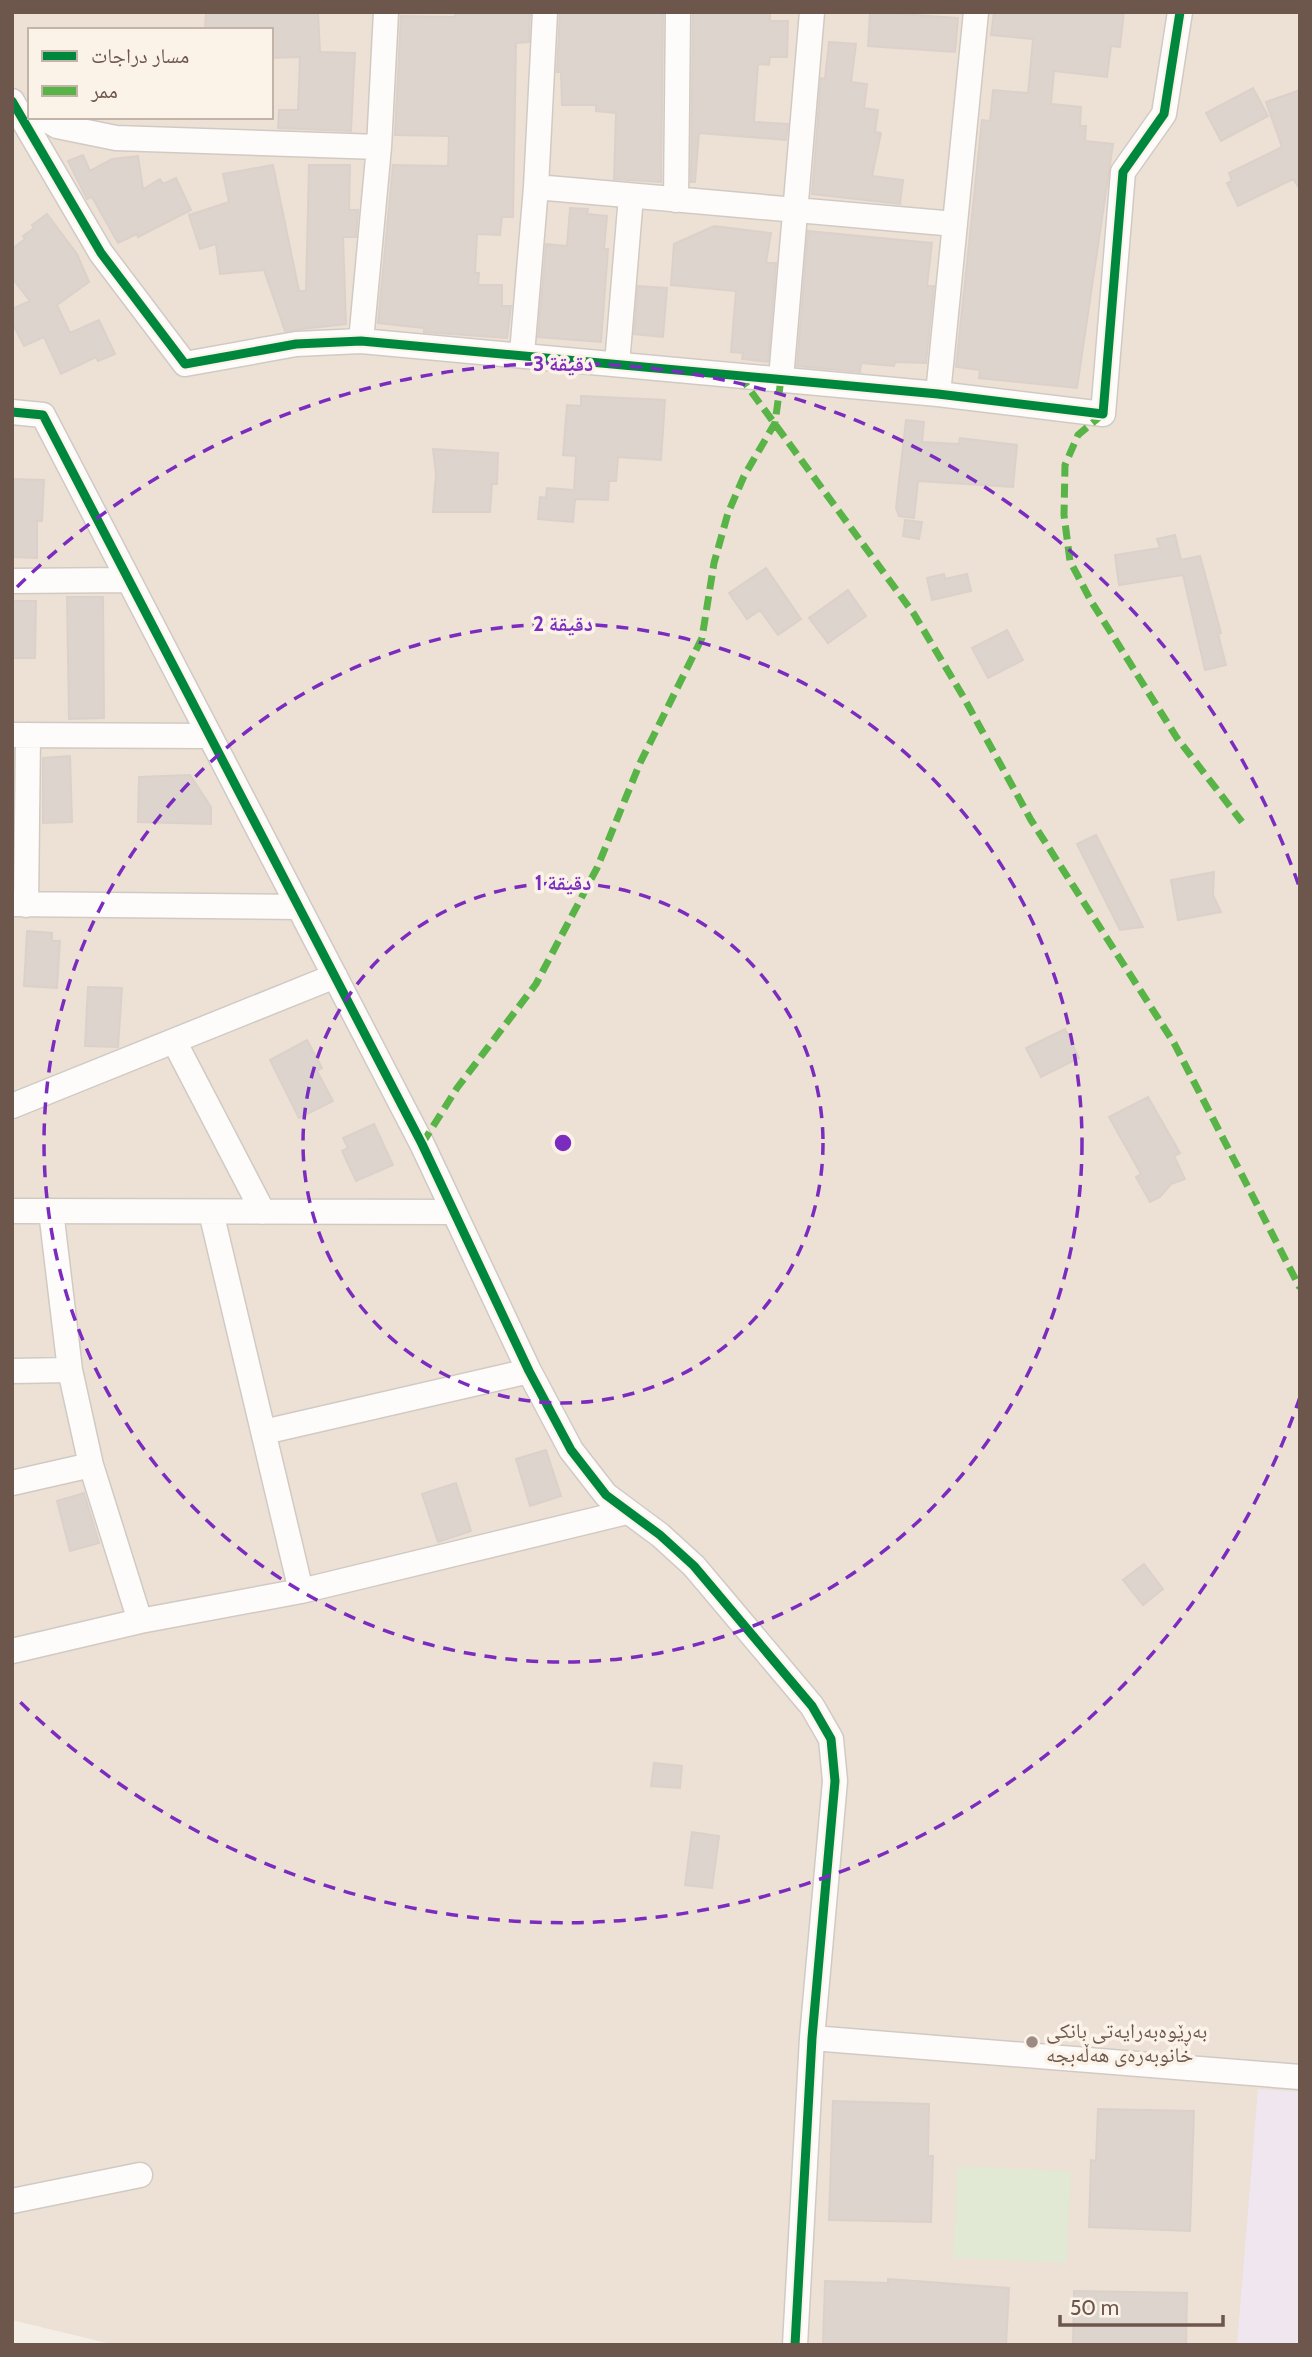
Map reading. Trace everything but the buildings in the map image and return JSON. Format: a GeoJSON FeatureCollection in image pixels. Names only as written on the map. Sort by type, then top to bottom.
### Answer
{"type":"FeatureCollection","features":[{"type":"Feature","properties":{"kind":"street"},"geometry":{"type":"LineString","coordinates":[[361,341],[379,147],[386,12]]}},
{"type":"Feature","properties":{"kind":"street"},"geometry":{"type":"LineString","coordinates":[[522,354],[536,187],[545,12]]}},
{"type":"Feature","properties":{"kind":"street"},"geometry":{"type":"LineString","coordinates":[[676,200],[678,12]]}},
{"type":"Feature","properties":{"kind":"street"},"geometry":{"type":"LineString","coordinates":[[780,379],[813,12]]}},
{"type":"Feature","properties":{"kind":"street"},"geometry":{"type":"LineString","coordinates":[[938,394],[976,12]]}},
{"type":"Feature","properties":{"kind":"street"},"geometry":{"type":"LineString","coordinates":[[12,100],[101,253],[185,364],[296,344],[361,341],[938,394],[1103,414],[1123,172],[1164,114],[1180,12]]}},
{"type":"Feature","properties":{"kind":"street"},"geometry":{"type":"LineString","coordinates":[[12,100],[28,109]]}},
{"type":"Feature","properties":{"kind":"street"},"geometry":{"type":"LineString","coordinates":[[45,119],[57,126],[116,138],[379,147]]}},
{"type":"Feature","properties":{"kind":"street"},"geometry":{"type":"LineString","coordinates":[[536,187],[955,224]]}},
{"type":"Feature","properties":{"kind":"street"},"geometry":{"type":"LineString","coordinates":[[617,364],[631,195]]}},
{"type":"Feature","properties":{"kind":"street"},"geometry":{"type":"LineString","coordinates":[[12,412],[43,415],[422,1144],[529,1371],[580,1464],[596,1486],[660,1535],[708,1581],[812,1706],[831,1739],[835,1781],[812,2038],[795,2345]]}},
{"type":"Feature","properties":{"kind":"street"},"geometry":{"type":"LineString","coordinates":[[12,580],[128,580]]}},
{"type":"Feature","properties":{"kind":"street"},"geometry":{"type":"LineString","coordinates":[[210,736],[20,735],[19,904],[298,907]]}},
{"type":"Feature","properties":{"kind":"street"},"geometry":{"type":"LineString","coordinates":[[12,1106],[335,976]]}},
{"type":"Feature","properties":{"kind":"street"},"geometry":{"type":"LineString","coordinates":[[174,1041],[263,1212]]}},
{"type":"Feature","properties":{"kind":"street"},"geometry":{"type":"LineString","coordinates":[[12,1211],[453,1212]]}},
{"type":"Feature","properties":{"kind":"street"},"geometry":{"type":"LineString","coordinates":[[51,1211],[70,1370],[91,1465],[140,1620]]}},
{"type":"Feature","properties":{"kind":"street"},"geometry":{"type":"LineString","coordinates":[[211,1212],[302,1591]]}},
{"type":"Feature","properties":{"kind":"street"},"geometry":{"type":"LineString","coordinates":[[12,1371],[70,1370]]}},
{"type":"Feature","properties":{"kind":"street"},"geometry":{"type":"LineString","coordinates":[[264,1432],[529,1371]]}},
{"type":"Feature","properties":{"kind":"street"},"geometry":{"type":"LineString","coordinates":[[12,1483],[91,1465]]}},
{"type":"Feature","properties":{"kind":"street"},"geometry":{"type":"LineString","coordinates":[[12,1651],[140,1620],[302,1591],[627,1512]]}},
{"type":"Feature","properties":{"kind":"street"},"geometry":{"type":"LineString","coordinates":[[812,2038],[1300,2077]]}},
{"type":"Feature","properties":{"kind":"street"},"geometry":{"type":"LineString","coordinates":[[12,2201],[140,2175]]}},
{"type":"Feature","properties":{"kind":"shaded area"},"geometry":{"type":"Polygon","coordinates":[[[12,12],[1300,12],[1300,2345],[115,2345],[12,2320],[12,12]]]}},
{"type":"Feature","properties":{"kind":"shaded area"},"geometry":{"type":"Polygon","coordinates":[[[1258,2089],[1300,2092],[1300,2345],[1237,2345],[1258,2089]]]}},
{"type":"Feature","properties":{"kind":"green space"},"geometry":{"type":"Polygon","coordinates":[[[957,2166],[1071,2171],[1066,2263],[953,2258],[957,2166]]]}},
{"type":"Feature","properties":{"kind":"marked path"},"geometry":{"type":"LineString","coordinates":[[739,375],[914,614],[1031,820],[1174,1043],[1300,1288]]}},
{"type":"Feature","properties":{"kind":"marked path"},"geometry":{"type":"LineString","coordinates":[[422,1144],[457,1088],[536,984],[597,868],[640,763],[702,638],[714,563],[728,513],[744,476],[775,423],[781,379]]}},
{"type":"Feature","properties":{"kind":"marked path"},"geometry":{"type":"LineString","coordinates":[[1103,414],[1078,435],[1065,465],[1064,515],[1070,561],[1091,601],[1177,738],[1242,822]]}},
{"type":"Feature","properties":{"kind":"cycle path"},"geometry":{"type":"LineString","coordinates":[[12,101],[101,253],[185,364],[296,344],[361,341],[938,394],[1103,414],[1123,172],[1164,114],[1180,12]]}},
{"type":"Feature","properties":{"kind":"cycle path"},"geometry":{"type":"LineString","coordinates":[[12,412],[43,415],[422,1144],[529,1371],[571,1450],[606,1495],[660,1535],[694,1566],[812,1706],[831,1739],[835,1781],[812,2038],[795,2345]]}},
{"type":"Feature","properties":{"kind":"place","name":"بەڕێوەبەرایەتی بانکی خانوبەرەی هەڵەبجە"},"geometry":{"type":"Point","coordinates":[1032,2042]}}]}
